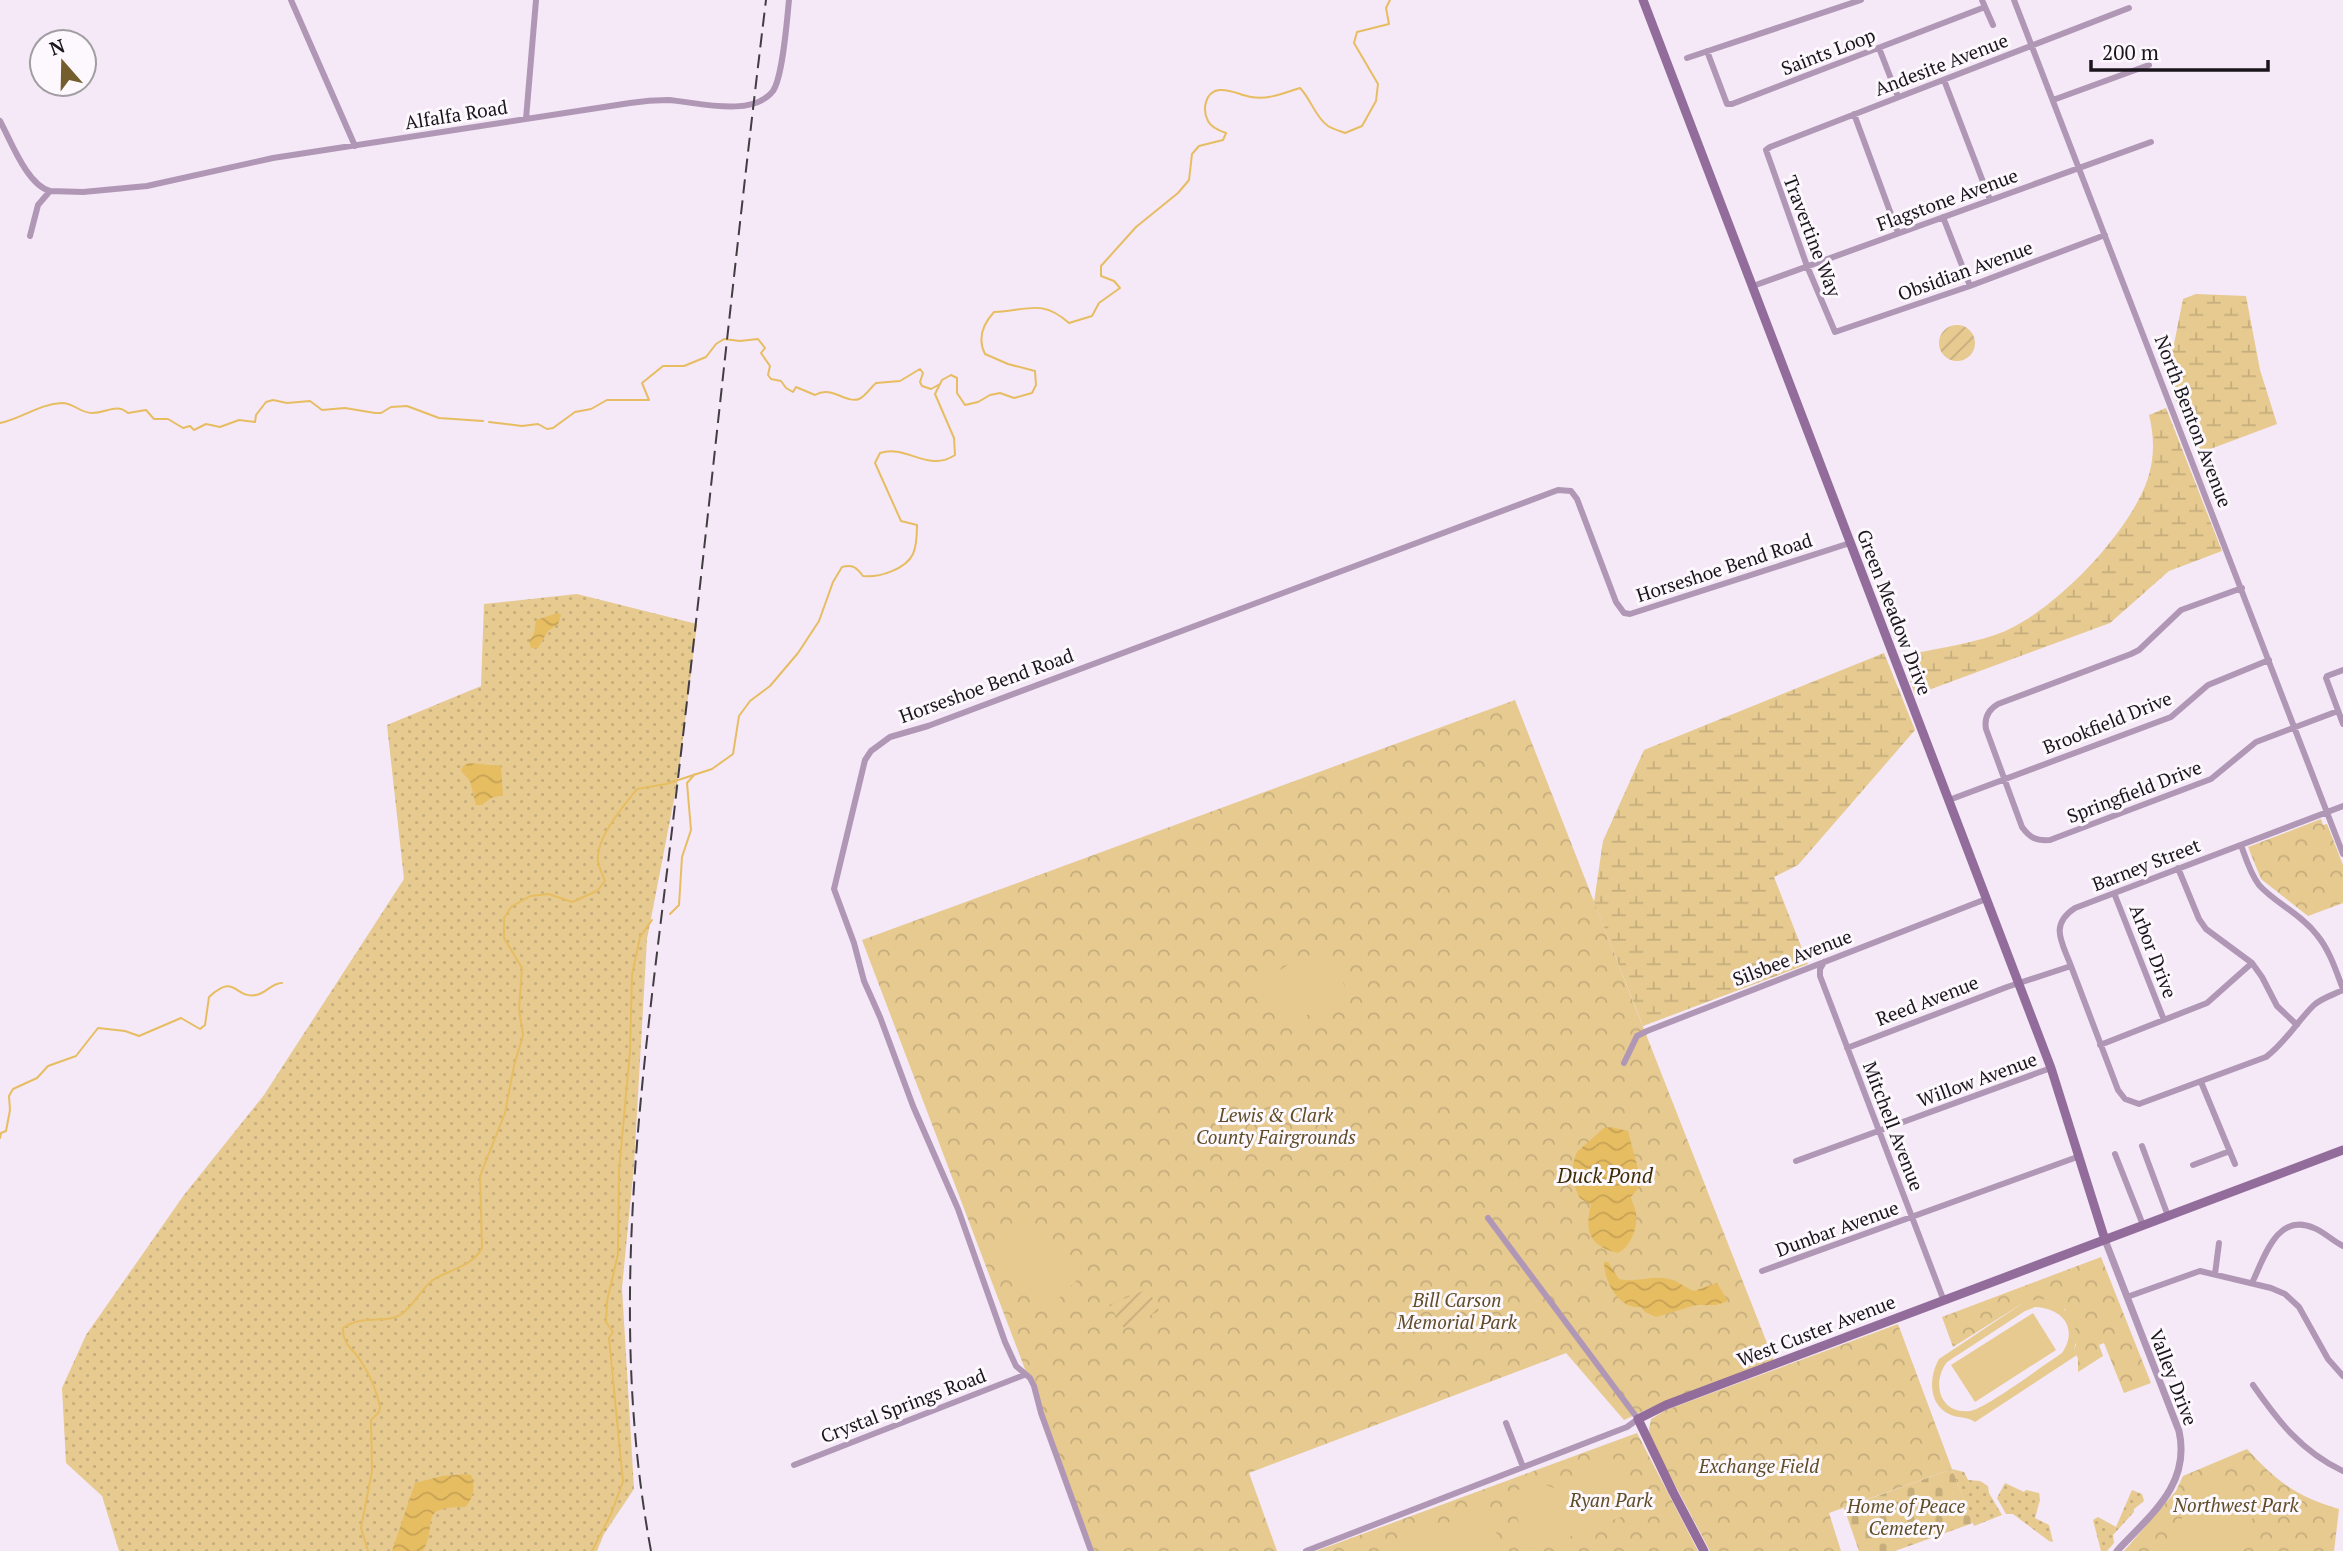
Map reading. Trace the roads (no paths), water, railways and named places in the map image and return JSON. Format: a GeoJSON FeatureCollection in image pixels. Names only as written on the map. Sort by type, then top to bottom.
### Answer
{"type":"FeatureCollection","features":[{"type":"Feature","properties":{"kind":"main road","name":"Green Meadow Drive"},"geometry":{"type":"LineString","coordinates":[[1643,0],[2051,1068],[2105,1240]]}},
{"type":"Feature","properties":{"kind":"main road","name":"West Custer Avenue"},"geometry":{"type":"LineString","coordinates":[[1638,1419],[1666,1405],[2343,1150]]}},
{"type":"Feature","properties":{"kind":"main road"},"geometry":{"type":"LineString","coordinates":[[1638,1419],[1704,1551]]}},
{"type":"Feature","properties":{"kind":"street"},"geometry":{"type":"LineString","coordinates":[[291,0],[355,146]]}},
{"type":"Feature","properties":{"kind":"street"},"geometry":{"type":"LineString","coordinates":[[526,119],[536,0]]}},
{"type":"Feature","properties":{"kind":"street","name":"Alfalfa Road"},"geometry":{"type":"LineString","coordinates":[[50,191],[83,192],[147,187],[273,158],[646,101],[667,100],[723,106],[759,102],[773,90],[777,82],[789,0]]}},
{"type":"Feature","properties":{"kind":"street"},"geometry":{"type":"LineString","coordinates":[[1687,58],[1861,0]]}},
{"type":"Feature","properties":{"kind":"street","name":"North Benton Avenue"},"geometry":{"type":"LineString","coordinates":[[2014,0],[2343,854]]}},
{"type":"Feature","properties":{"kind":"street"},"geometry":{"type":"LineString","coordinates":[[1983,4],[1993,25]]}},
{"type":"Feature","properties":{"kind":"street","name":"Saints Loop"},"geometry":{"type":"LineString","coordinates":[[1707,51],[1727,104],[1732,104],[1879,48],[1983,4]]}},
{"type":"Feature","properties":{"kind":"street","name":"Andesite Avenue"},"geometry":{"type":"LineString","coordinates":[[1766,150],[2129,8]]}},
{"type":"Feature","properties":{"kind":"street"},"geometry":{"type":"LineString","coordinates":[[1879,48],[1898,97]]}},
{"type":"Feature","properties":{"kind":"street"},"geometry":{"type":"LineString","coordinates":[[2053,100],[2149,65]]}},
{"type":"Feature","properties":{"kind":"street"},"geometry":{"type":"LineString","coordinates":[[1944,80],[1990,200]]}},
{"type":"Feature","properties":{"kind":"street"},"geometry":{"type":"LineString","coordinates":[[1854,114],[1898,233]]}},
{"type":"Feature","properties":{"kind":"street"},"geometry":{"type":"LineString","coordinates":[[0,121],[26,171],[45,190],[50,191],[38,205],[30,236]]}},
{"type":"Feature","properties":{"kind":"street","name":"Flagstone Avenue"},"geometry":{"type":"LineString","coordinates":[[1752,286],[2151,142]]}},
{"type":"Feature","properties":{"kind":"street","name":"Travertine Way"},"geometry":{"type":"LineString","coordinates":[[1766,150],[1807,266],[1835,332]]}},
{"type":"Feature","properties":{"kind":"street"},"geometry":{"type":"LineString","coordinates":[[1943,217],[1970,286]]}},
{"type":"Feature","properties":{"kind":"street","name":"Obsidian Avenue"},"geometry":{"type":"LineString","coordinates":[[1835,332],[1970,286],[2105,235]]}},
{"type":"Feature","properties":{"kind":"street","name":"Horseshoe Bend Road"},"geometry":{"type":"LineString","coordinates":[[1091,1551],[1041,1413],[1034,1386],[1030,1378],[1016,1366],[1005,1342],[958,1209],[913,1106],[864,981],[854,943],[834,889],[861,771],[871,751],[890,737],[928,726],[1558,490],[1571,491],[1577,499],[1616,602],[1624,613],[1630,614],[1850,543]]}},
{"type":"Feature","properties":{"kind":"street"},"geometry":{"type":"LineString","coordinates":[[2004,779],[1986,729],[1987,715],[1991,708],[2131,654],[2139,650],[2181,610],[2242,588]]}},
{"type":"Feature","properties":{"kind":"street","name":"Brookfield Drive"},"geometry":{"type":"LineString","coordinates":[[1949,800],[2171,717],[2208,685],[2269,660]]}},
{"type":"Feature","properties":{"kind":"street"},"geometry":{"type":"LineString","coordinates":[[2343,670],[2326,678],[2343,724]]}},
{"type":"Feature","properties":{"kind":"street","name":"Springfield Drive"},"geometry":{"type":"LineString","coordinates":[[2004,779],[2028,836],[2050,840],[2211,779],[2221,774],[2248,747],[2338,711]]}},
{"type":"Feature","properties":{"kind":"street","name":"Barney Street"},"geometry":{"type":"LineString","coordinates":[[2071,966],[2060,937],[2059,925],[2064,915],[2075,908],[2343,806]]}},
{"type":"Feature","properties":{"kind":"street"},"geometry":{"type":"LineString","coordinates":[[2019,985],[2071,966],[2118,1090],[2132,1102],[2149,1102],[2266,1057],[2278,1048],[2320,1000],[2343,990],[2330,954],[2318,936],[2292,910],[2258,884],[2241,845]]}},
{"type":"Feature","properties":{"kind":"street"},"geometry":{"type":"LineString","coordinates":[[2178,869],[2199,919],[2206,929],[2252,963],[2277,1006],[2297,1025]]}},
{"type":"Feature","properties":{"kind":"street","name":"Arbor Drive"},"geometry":{"type":"LineString","coordinates":[[2114,893],[2164,1020]]}},
{"type":"Feature","properties":{"kind":"street","name":"Silsbee Avenue"},"geometry":{"type":"LineString","coordinates":[[1624,1063],[1637,1036],[1647,1031],[1986,899]]}},
{"type":"Feature","properties":{"kind":"street","name":"Mitchell Avenue"},"geometry":{"type":"LineString","coordinates":[[1824,962],[1820,976],[1944,1301]]}},
{"type":"Feature","properties":{"kind":"street"},"geometry":{"type":"LineString","coordinates":[[2100,1045],[2211,1000],[2252,963]]}},
{"type":"Feature","properties":{"kind":"street","name":"Reed Avenue"},"geometry":{"type":"LineString","coordinates":[[1847,1048],[2007,987],[2019,985]]}},
{"type":"Feature","properties":{"kind":"street","name":"Willow Avenue"},"geometry":{"type":"LineString","coordinates":[[1796,1161],[2051,1068]]}},
{"type":"Feature","properties":{"kind":"street"},"geometry":{"type":"LineString","coordinates":[[2201,1082],[2235,1164]]}},
{"type":"Feature","properties":{"kind":"street"},"geometry":{"type":"LineString","coordinates":[[2142,1146],[2168,1216]]}},
{"type":"Feature","properties":{"kind":"street"},"geometry":{"type":"LineString","coordinates":[[2193,1165],[2230,1151]]}},
{"type":"Feature","properties":{"kind":"street"},"geometry":{"type":"LineString","coordinates":[[2115,1154],[2143,1225]]}},
{"type":"Feature","properties":{"kind":"street","name":"Dunbar Avenue"},"geometry":{"type":"LineString","coordinates":[[1762,1272],[2080,1156]]}},
{"type":"Feature","properties":{"kind":"street"},"geometry":{"type":"LineString","coordinates":[[1488,1218],[1638,1419]]}},
{"type":"Feature","properties":{"kind":"street"},"geometry":{"type":"LineString","coordinates":[[2252,1283],[2273,1240],[2285,1227],[2307,1225],[2343,1246]]}},
{"type":"Feature","properties":{"kind":"street","name":"Valley Drive"},"geometry":{"type":"LineString","coordinates":[[2105,1240],[2179,1431],[2182,1452],[2180,1469],[2169,1492],[2118,1551]]}},
{"type":"Feature","properties":{"kind":"street"},"geometry":{"type":"LineString","coordinates":[[2215,1273],[2219,1243]]}},
{"type":"Feature","properties":{"kind":"street"},"geometry":{"type":"LineString","coordinates":[[2127,1297],[2196,1272],[2215,1273],[2285,1294],[2299,1307],[2328,1359],[2343,1376]]}},
{"type":"Feature","properties":{"kind":"street","name":"Crystal Springs Road"},"geometry":{"type":"LineString","coordinates":[[794,1465],[1024,1374]]}},
{"type":"Feature","properties":{"kind":"street"},"geometry":{"type":"LineString","coordinates":[[2253,1384],[2296,1440],[2343,1471]]}},
{"type":"Feature","properties":{"kind":"street","name":"West Custer Avenue"},"geometry":{"type":"LineString","coordinates":[[1306,1551],[1626,1427],[1638,1419]]}},
{"type":"Feature","properties":{"kind":"street"},"geometry":{"type":"LineString","coordinates":[[1506,1423],[1523,1467]]}},
{"type":"Feature","properties":{"kind":"water"},"geometry":{"type":"Polygon","coordinates":[[[558,613],[561,615],[558,624],[548,631],[538,648],[531,648],[529,641],[534,634],[536,620],[558,613]]]}},
{"type":"Feature","properties":{"kind":"water"},"geometry":{"type":"Polygon","coordinates":[[[469,763],[501,766],[503,795],[476,805],[470,781],[461,771],[463,766],[469,763]]]}},
{"type":"Feature","properties":{"kind":"water","name":"Duck Pond"},"geometry":{"type":"Polygon","coordinates":[[[1604,1128],[1628,1131],[1640,1177],[1640,1186],[1631,1197],[1636,1213],[1635,1230],[1627,1246],[1618,1253],[1601,1247],[1591,1236],[1588,1223],[1591,1205],[1580,1198],[1573,1175],[1577,1152],[1604,1128]]]}},
{"type":"Feature","properties":{"kind":"water"},"geometry":{"type":"Polygon","coordinates":[[[1604,1262],[1608,1262],[1619,1279],[1663,1278],[1676,1281],[1694,1291],[1717,1283],[1728,1301],[1716,1305],[1696,1305],[1656,1317],[1641,1307],[1626,1304],[1614,1293],[1604,1262]]]}},
{"type":"Feature","properties":{"kind":"water"},"geometry":{"type":"Polygon","coordinates":[[[471,1475],[473,1483],[470,1500],[465,1507],[434,1513],[423,1551],[392,1551],[415,1483],[442,1476],[471,1475]]]}},
{"type":"Feature","properties":{"kind":"waterway"},"geometry":{"type":"LineString","coordinates":[[368,1551],[361,1528],[372,1471],[371,1420],[380,1407],[370,1379],[347,1343],[343,1328],[358,1321],[387,1319],[400,1315],[433,1280],[467,1264],[482,1248],[480,1176],[505,1113],[523,1035],[519,1009],[522,968],[504,938],[504,918],[511,907],[530,896],[549,894],[572,902],[597,891],[605,881],[598,863],[601,842],[625,804],[637,789],[666,784],[712,769],[733,754],[739,716],[750,701],[770,686],[798,653],[819,621],[833,582],[842,567],[854,567],[863,576],[877,576],[898,568],[909,559],[915,547],[917,525],[901,521],[875,463],[880,453],[899,452],[936,461],[955,455],[954,438],[935,394],[942,380],[951,375],[957,378],[957,393],[965,405],[1000,393],[1014,398],[1032,393],[1036,385],[1035,371],[985,354],[981,337],[987,321],[994,312],[1042,308],[1059,315],[1069,323],[1092,316],[1099,303],[1120,288],[1114,281],[1101,276],[1101,266],[1136,227],[1178,193],[1189,180],[1192,154],[1199,146],[1223,140],[1226,133],[1211,125],[1206,117],[1206,102],[1214,91],[1231,91],[1264,98],[1300,88],[1328,126],[1345,133],[1362,126],[1376,101],[1378,84],[1354,43],[1357,32],[1389,24],[1386,8],[1390,0]]}},
{"type":"Feature","properties":{"kind":"waterway"},"geometry":{"type":"LineString","coordinates":[[489,422],[522,426],[538,424],[547,429],[553,428],[575,412],[591,409],[607,400],[649,400],[642,383],[663,366],[684,366],[706,357],[716,344],[724,339],[758,339],[765,348],[761,353],[770,366],[768,375],[771,379],[781,381],[793,392],[796,387],[815,395],[827,392],[854,400],[864,396],[876,383],[900,381],[920,369],[923,373],[920,382],[922,386],[931,389],[940,384]]}},
{"type":"Feature","properties":{"kind":"waterway"},"geometry":{"type":"LineString","coordinates":[[0,423],[62,403],[92,413],[115,409],[128,413],[146,410],[154,419],[168,419],[183,428],[190,426],[194,430],[206,424],[220,427],[239,420],[255,422],[256,415],[266,402],[273,400],[287,403],[310,401],[322,410],[345,408],[375,413],[381,413],[391,407],[407,406],[439,418],[483,421]]}},
{"type":"Feature","properties":{"kind":"waterway"},"geometry":{"type":"LineString","coordinates":[[670,914],[679,905],[682,857],[691,830],[687,783],[695,774]]}},
{"type":"Feature","properties":{"kind":"waterway"},"geometry":{"type":"LineString","coordinates":[[592,1551],[611,1514],[623,1482],[609,1338],[613,1332],[606,1322],[607,1301],[618,1254],[619,1171],[630,1051],[632,975],[640,937],[652,920]]}},
{"type":"Feature","properties":{"kind":"waterway"},"geometry":{"type":"LineString","coordinates":[[0,1138],[1,1133],[6,1131],[10,1110],[9,1096],[13,1089],[37,1078],[48,1066],[76,1056],[98,1028],[125,1031],[139,1036],[181,1018],[200,1029],[205,1025],[209,997],[218,990],[230,986],[243,993],[256,995],[282,983]]}},
{"type":"Feature","properties":{"kind":"railway"},"geometry":{"type":"LineString","coordinates":[[651,1551],[637,1455],[631,1359],[630,1264],[635,1169],[643,1073],[766,0]]}},
{"type":"Feature","properties":{"kind":"park label","name":"Lewis & Clark County Fairgrounds"},"geometry":{"type":"Point","coordinates":[1276,1125]}},
{"type":"Feature","properties":{"kind":"park label","name":"Bill Carson Memorial Park"},"geometry":{"type":"Point","coordinates":[1457,1310]}},
{"type":"Feature","properties":{"kind":"park label","name":"Exchange Field"},"geometry":{"type":"Point","coordinates":[1759,1465]}},
{"type":"Feature","properties":{"kind":"park label","name":"Ryan Park"},"geometry":{"type":"Point","coordinates":[1611,1499]}},
{"type":"Feature","properties":{"kind":"park label","name":"Northwest Park"},"geometry":{"type":"Point","coordinates":[2236,1504]}},
{"type":"Feature","properties":{"kind":"park label","name":"Home of Peace Cemetery"},"geometry":{"type":"Point","coordinates":[1906,1516]}}]}
